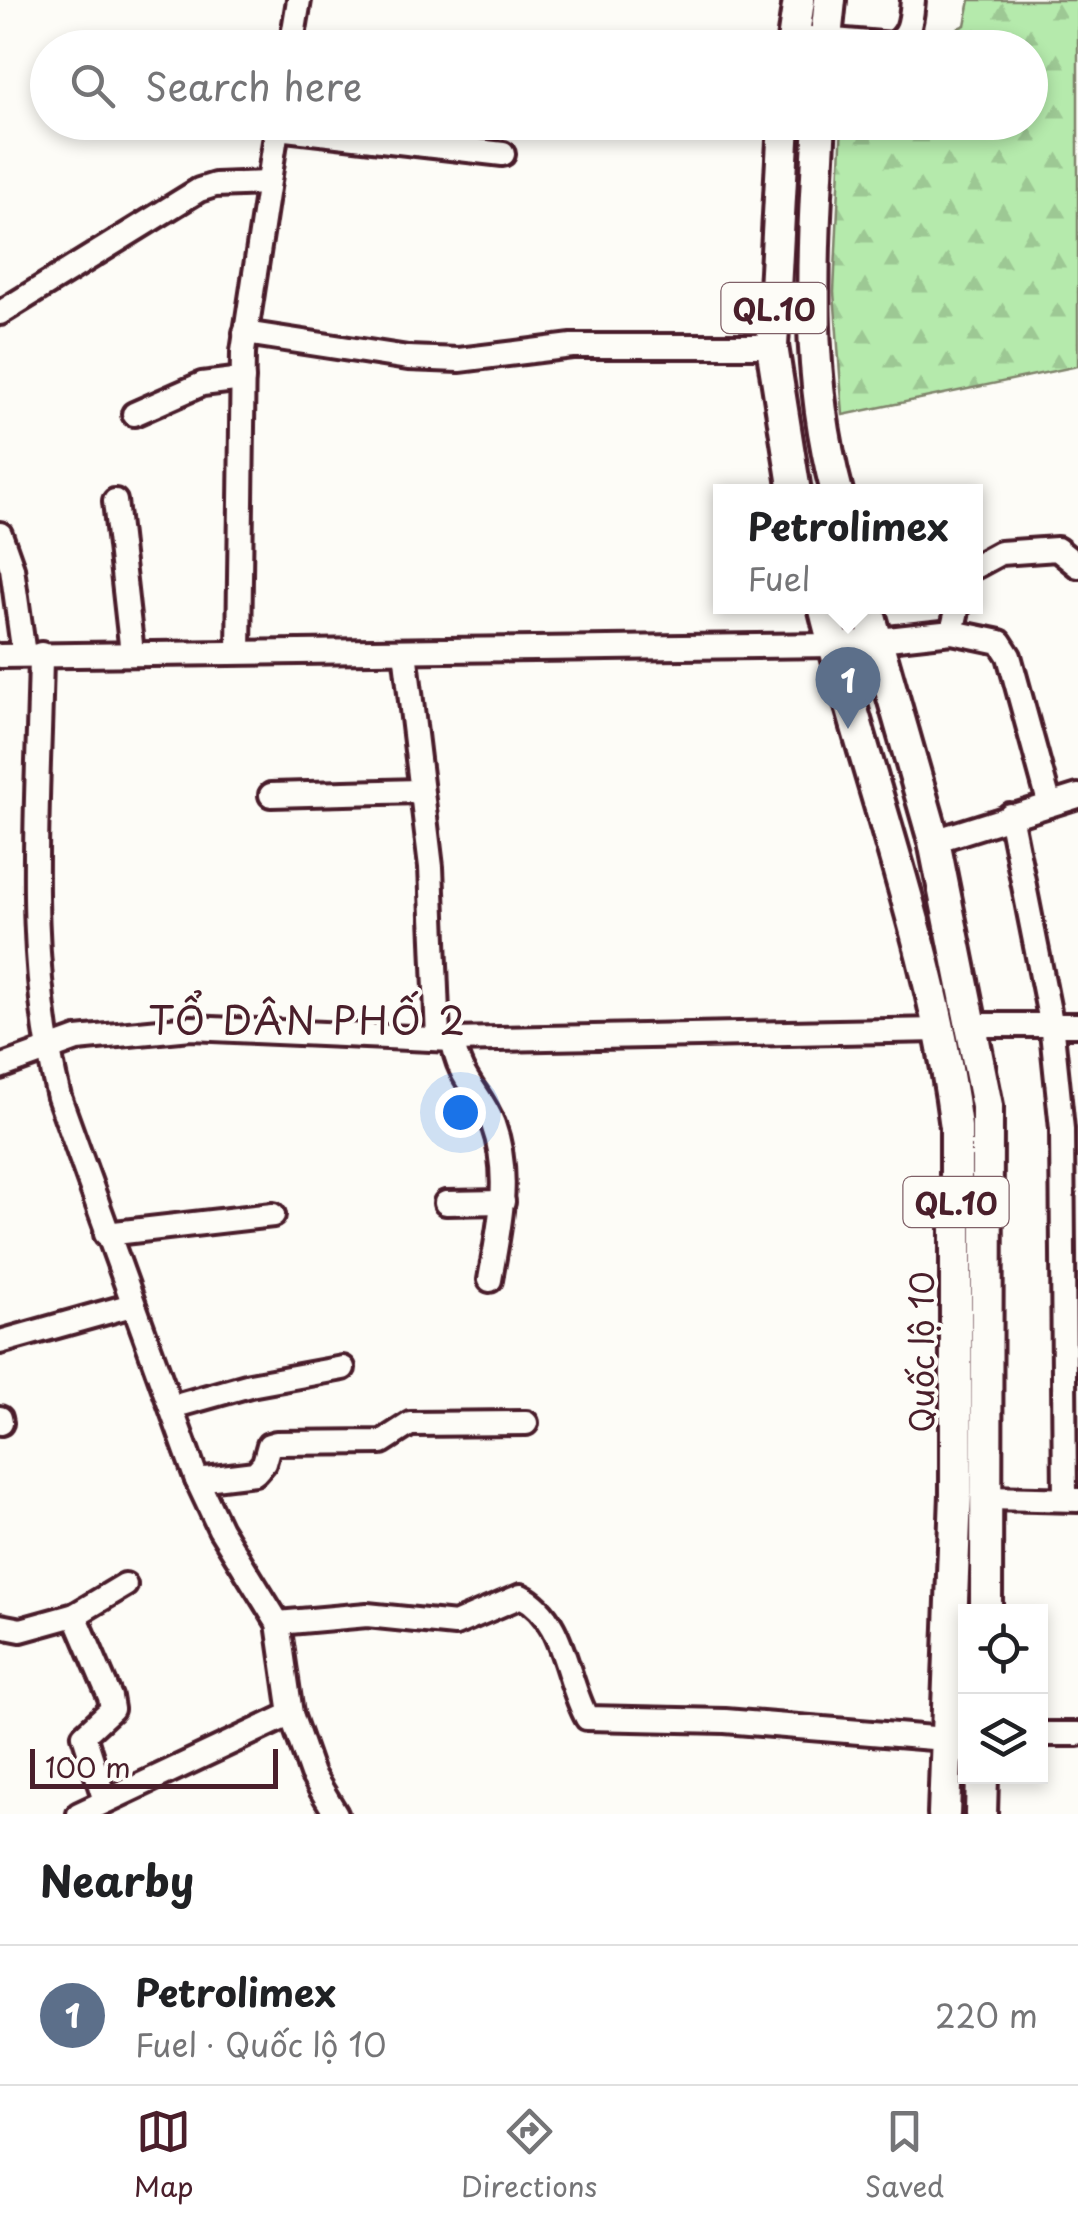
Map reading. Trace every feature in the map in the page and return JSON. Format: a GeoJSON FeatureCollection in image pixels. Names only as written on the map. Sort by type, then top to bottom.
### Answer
{"type":"FeatureCollection","features":[{"type":"Feature","properties":{"kind":"highway"},"geometry":{"type":"LineString","coordinates":[[795,30],[799,0]]}},
{"type":"Feature","properties":{"kind":"highway"},"geometry":{"type":"LineString","coordinates":[[827,30],[830,0]]}},
{"type":"Feature","properties":{"kind":"highway","name":"QL.10"},"geometry":{"type":"LineString","coordinates":[[783,140],[772,346],[794,484]]}},
{"type":"Feature","properties":{"kind":"highway","name":"QL.10"},"geometry":{"type":"LineString","coordinates":[[819,140],[813,336],[818,400],[834,484]]}},
{"type":"Feature","properties":{"kind":"highway","name":"Quốc lộ 10"},"geometry":{"type":"LineString","coordinates":[[826,614],[896,853],[938,1030],[956,1127],[956,1494],[944,1814]]}},
{"type":"Feature","properties":{"kind":"highway","name":"Quốc lộ 10"},"geometry":{"type":"LineString","coordinates":[[869,614],[934,840],[987,1106],[986,1604]]}},
{"type":"Feature","properties":{"kind":"highway"},"geometry":{"type":"LineString","coordinates":[[981,1814],[982,1784]]}},
{"type":"Feature","properties":{"kind":"street"},"geometry":{"type":"LineString","coordinates":[[294,30],[299,0]]}},
{"type":"Feature","properties":{"kind":"street"},"geometry":{"type":"LineString","coordinates":[[909,30],[913,0]]}},
{"type":"Feature","properties":{"kind":"street"},"geometry":{"type":"LineString","coordinates":[[239,652],[245,333],[276,140]]}},
{"type":"Feature","properties":{"kind":"street"},"geometry":{"type":"LineString","coordinates":[[390,140],[503,154]]}},
{"type":"Feature","properties":{"kind":"street"},"geometry":{"type":"LineString","coordinates":[[0,313],[199,190],[216,185],[268,183]]}},
{"type":"Feature","properties":{"kind":"street"},"geometry":{"type":"LineString","coordinates":[[245,333],[408,358],[460,360],[572,346],[772,346]]}},
{"type":"Feature","properties":{"kind":"street"},"geometry":{"type":"LineString","coordinates":[[134,414],[202,384],[243,379]]}},
{"type":"Feature","properties":{"kind":"street"},"geometry":{"type":"LineString","coordinates":[[115,502],[132,653]]}},
{"type":"Feature","properties":{"kind":"street"},"geometry":{"type":"LineString","coordinates":[[0,534],[12,568],[22,655],[46,1048],[106,1234],[197,1480],[220,1529],[278,1623],[288,1664],[290,1714],[312,1774],[336,1814]]}},
{"type":"Feature","properties":{"kind":"street"},"geometry":{"type":"LineString","coordinates":[[983,562],[1000,553],[1057,549],[1078,566]]}},
{"type":"Feature","properties":{"kind":"street"},"geometry":{"type":"LineString","coordinates":[[952,632],[956,614]]}},
{"type":"Feature","properties":{"kind":"street"},"geometry":{"type":"LineString","coordinates":[[22,655],[834,645],[952,632],[1000,642],[1009,656],[1049,802]]}},
{"type":"Feature","properties":{"kind":"street"},"geometry":{"type":"LineString","coordinates":[[405,651],[436,922],[445,1039],[464,1080],[493,1126],[504,1175],[490,1280]]}},
{"type":"Feature","properties":{"kind":"street"},"geometry":{"type":"LineString","coordinates":[[271,795],[419,791]]}},
{"type":"Feature","properties":{"kind":"street"},"geometry":{"type":"LineString","coordinates":[[934,840],[1078,796]]}},
{"type":"Feature","properties":{"kind":"street"},"geometry":{"type":"LineString","coordinates":[[989,1498],[1072,1500],[1062,1128],[1051,1022],[1010,816]]}},
{"type":"Feature","properties":{"kind":"street"},"geometry":{"type":"LineString","coordinates":[[973,1024],[1078,1025]]}},
{"type":"Feature","properties":{"kind":"street"},"geometry":{"type":"LineString","coordinates":[[0,1066],[77,1040],[190,1028],[445,1039],[938,1030]]}},
{"type":"Feature","properties":{"kind":"street"},"geometry":{"type":"LineString","coordinates":[[446,1203],[503,1202]]}},
{"type":"Feature","properties":{"kind":"street"},"geometry":{"type":"LineString","coordinates":[[106,1234],[273,1215]]}},
{"type":"Feature","properties":{"kind":"street"},"geometry":{"type":"LineString","coordinates":[[0,1342],[132,1305]]}},
{"type":"Feature","properties":{"kind":"street"},"geometry":{"type":"LineString","coordinates":[[172,1408],[250,1385],[343,1368]]}},
{"type":"Feature","properties":{"kind":"street"},"geometry":{"type":"LineString","coordinates":[[197,1480],[255,1473],[264,1464],[268,1445],[382,1442],[410,1424],[526,1423]]}},
{"type":"Feature","properties":{"kind":"street"},"geometry":{"type":"LineString","coordinates":[[0,1626],[21,1630],[75,1614],[124,1586]]}},
{"type":"Feature","properties":{"kind":"street"},"geometry":{"type":"LineString","coordinates":[[278,1623],[367,1615],[456,1624],[521,1596],[533,1602],[551,1624],[587,1718],[725,1720],[945,1739]]}},
{"type":"Feature","properties":{"kind":"street"},"geometry":{"type":"LineString","coordinates":[[75,1614],[112,1709],[84,1735],[105,1802]]}},
{"type":"Feature","properties":{"kind":"street"},"geometry":{"type":"LineString","coordinates":[[80,1814],[290,1714]]}},
{"type":"Feature","properties":{"kind":"street"},"geometry":{"type":"LineString","coordinates":[[1048,1734],[1078,1734]]}},
{"type":"Feature","properties":{"kind":"green space"},"geometry":{"type":"Polygon","coordinates":[[[970,0],[1078,0],[1078,366],[843,415],[834,292],[841,140],[1048,140],[1048,30],[954,30],[965,25],[970,0]]]}},
{"type":"Feature","properties":{"kind":"place","name":"Petrolimex"},"geometry":{"type":"Point","coordinates":[848,729]}},
{"type":"Feature","properties":{"kind":"district","name":"TỔ DÂN PHỐ 2"},"geometry":{"type":"Point","coordinates":[308,1019]}}]}
